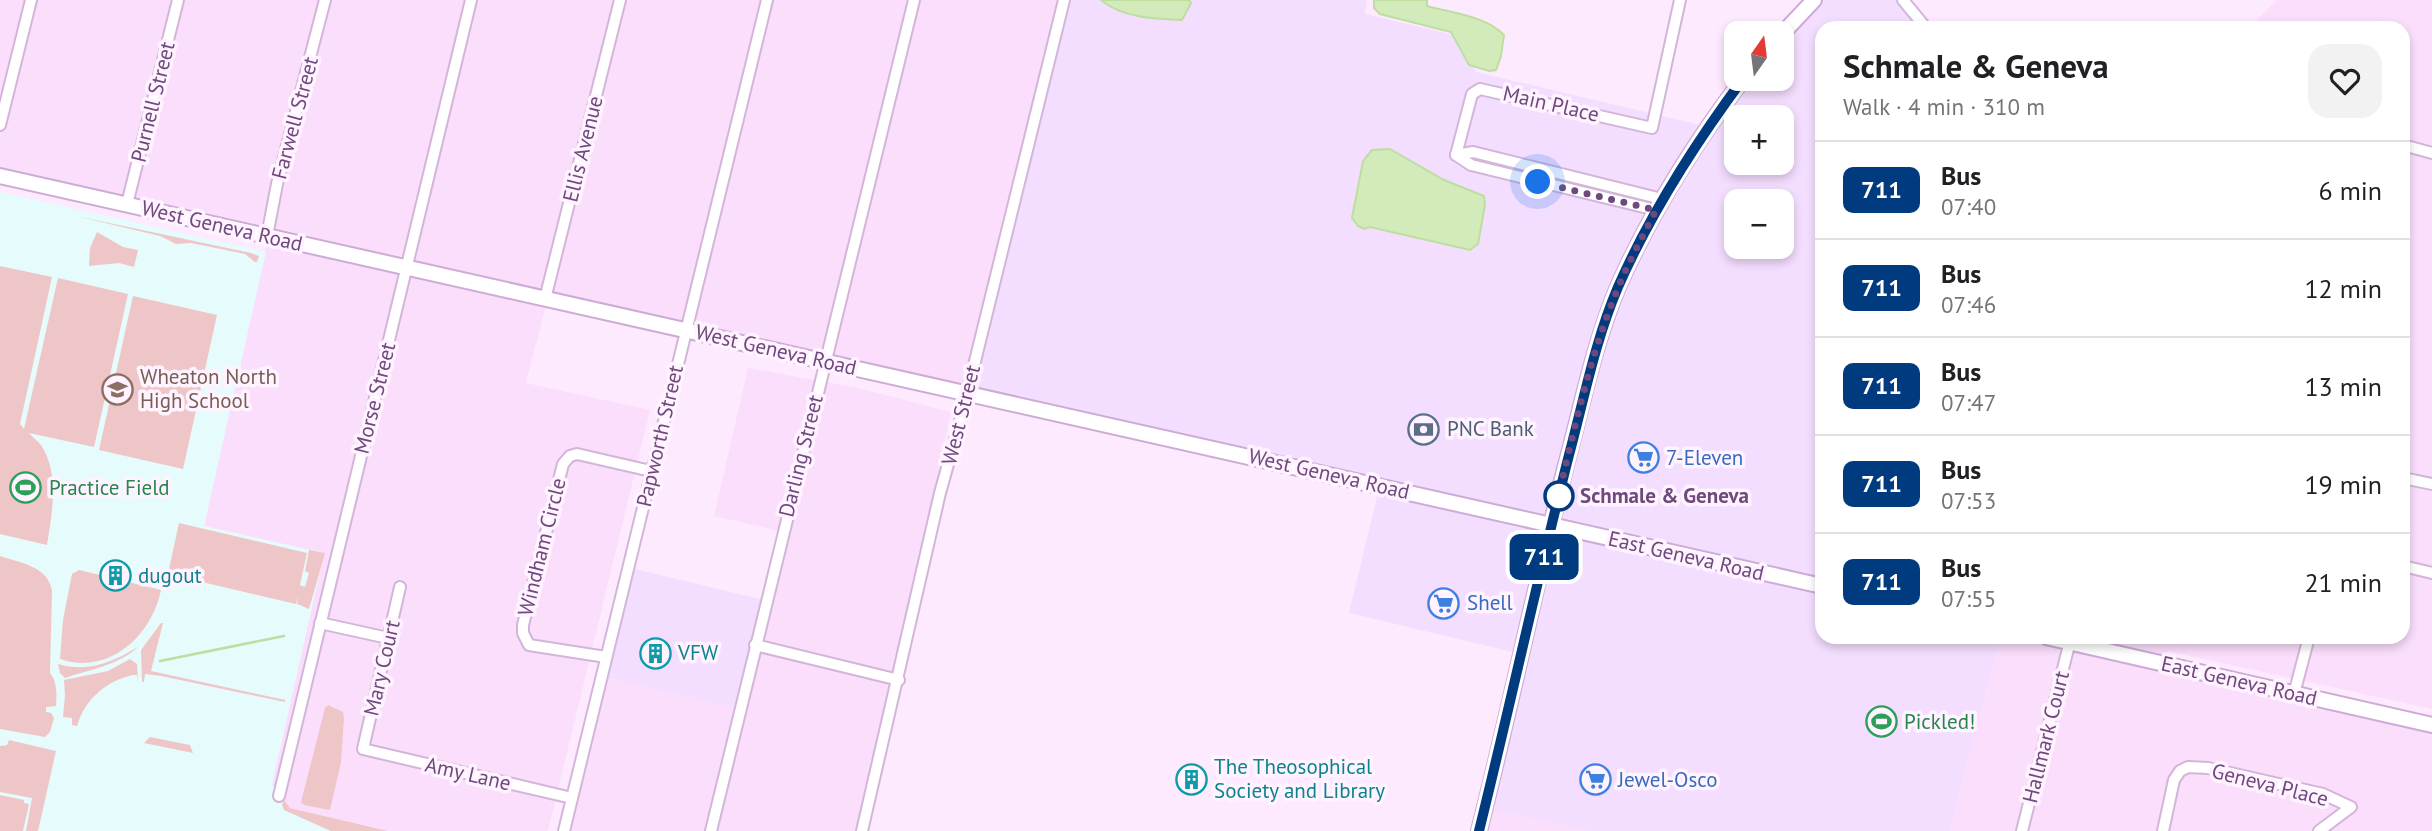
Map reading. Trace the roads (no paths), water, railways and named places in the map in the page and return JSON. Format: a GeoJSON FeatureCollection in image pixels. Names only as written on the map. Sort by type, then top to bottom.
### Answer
{"type":"FeatureCollection","features":[{"type":"Feature","properties":{"kind":"main road"},"geometry":{"type":"LineString","coordinates":[[1794,21],[1814,0]]}},
{"type":"Feature","properties":{"kind":"main road"},"geometry":{"type":"LineString","coordinates":[[1479,831],[1585,392],[1618,288],[1659,204],[1710,122],[1734,91]]}},
{"type":"Feature","properties":{"kind":"main road","name":"West Geneva Road"},"geometry":{"type":"LineString","coordinates":[[0,176],[1551,526]]}},
{"type":"Feature","properties":{"kind":"main road","name":"East Geneva Road"},"geometry":{"type":"LineString","coordinates":[[1551,526],[1815,584]]}},
{"type":"Feature","properties":{"kind":"main road","name":"East Geneva Road"},"geometry":{"type":"LineString","coordinates":[[2087,644],[2432,725]]}},
{"type":"Feature","properties":{"kind":"street"},"geometry":{"type":"LineString","coordinates":[[0,125],[31,0]]}},
{"type":"Feature","properties":{"kind":"street","name":"Purnell Street"},"geometry":{"type":"LineString","coordinates":[[127,204],[178,0]]}},
{"type":"Feature","properties":{"kind":"street","name":"Farwell Street"},"geometry":{"type":"LineString","coordinates":[[267,236],[277,184],[325,0]]}},
{"type":"Feature","properties":{"kind":"street","name":"Morse Street"},"geometry":{"type":"LineString","coordinates":[[279,796],[471,0]]}},
{"type":"Feature","properties":{"kind":"street","name":"Ellis Avenue"},"geometry":{"type":"LineString","coordinates":[[545,299],[620,0]]}},
{"type":"Feature","properties":{"kind":"street","name":"Papworth Street"},"geometry":{"type":"LineString","coordinates":[[564,831],[766,0]]}},
{"type":"Feature","properties":{"kind":"street","name":"Darling Street"},"geometry":{"type":"LineString","coordinates":[[711,831],[914,0]]}},
{"type":"Feature","properties":{"kind":"street","name":"West Street"},"geometry":{"type":"LineString","coordinates":[[862,831],[940,493],[1064,0]]}},
{"type":"Feature","properties":{"kind":"street","name":"Main Place"},"geometry":{"type":"LineString","coordinates":[[1659,204],[1473,152],[1456,155],[1472,94],[1480,89],[1651,128],[1680,0]]}},
{"type":"Feature","properties":{"kind":"street"},"geometry":{"type":"LineString","coordinates":[[1903,0],[1920,21]]}},
{"type":"Feature","properties":{"kind":"street"},"geometry":{"type":"LineString","coordinates":[[2410,147],[2432,153]]}},
{"type":"Feature","properties":{"kind":"street","name":"Windham Circle"},"geometry":{"type":"LineString","coordinates":[[606,657],[529,645],[523,633],[523,625],[563,464],[570,456],[577,454],[651,471]]}},
{"type":"Feature","properties":{"kind":"street"},"geometry":{"type":"LineString","coordinates":[[2410,479],[2432,484]]}},
{"type":"Feature","properties":{"kind":"street"},"geometry":{"type":"LineString","coordinates":[[2410,568],[2432,573]]}},
{"type":"Feature","properties":{"kind":"street","name":"Mary Court"},"geometry":{"type":"LineString","coordinates":[[363,750],[400,586]]}},
{"type":"Feature","properties":{"kind":"street"},"geometry":{"type":"LineString","coordinates":[[320,623],[388,638]]}},
{"type":"Feature","properties":{"kind":"street","name":"Hallmark Court"},"geometry":{"type":"LineString","coordinates":[[2022,831],[2069,644]]}},
{"type":"Feature","properties":{"kind":"street"},"geometry":{"type":"LineString","coordinates":[[2294,694],[2306,644]]}},
{"type":"Feature","properties":{"kind":"street"},"geometry":{"type":"LineString","coordinates":[[755,645],[899,680]]}},
{"type":"Feature","properties":{"kind":"street","name":"Amy Lane"},"geometry":{"type":"LineString","coordinates":[[363,750],[572,799]]}},
{"type":"Feature","properties":{"kind":"street","name":"Geneva Place"},"geometry":{"type":"LineString","coordinates":[[2163,831],[2174,780],[2180,771],[2188,766],[2208,768],[2322,794],[2351,807],[2319,831]]}},
{"type":"Feature","properties":{"kind":"waterway"},"geometry":{"type":"LineString","coordinates":[[160,661],[284,636]]}},
{"type":"Feature","properties":{"kind":"place","name":"Wheaton North High School"},"geometry":{"type":"Point","coordinates":[117,389]}},
{"type":"Feature","properties":{"kind":"place","name":"PNC Bank"},"geometry":{"type":"Point","coordinates":[1424,429]}},
{"type":"Feature","properties":{"kind":"place","name":"7-Eleven"},"geometry":{"type":"Point","coordinates":[1643,458]}},
{"type":"Feature","properties":{"kind":"place","name":"Practice Field"},"geometry":{"type":"Point","coordinates":[26,488]}},
{"type":"Feature","properties":{"kind":"place","name":"Schmale & Geneva"},"geometry":{"type":"Point","coordinates":[1559,496]}},
{"type":"Feature","properties":{"kind":"place","name":"dugout"},"geometry":{"type":"Point","coordinates":[115,576]}},
{"type":"Feature","properties":{"kind":"place","name":"Shell"},"geometry":{"type":"Point","coordinates":[1444,603]}},
{"type":"Feature","properties":{"kind":"place","name":"VFW"},"geometry":{"type":"Point","coordinates":[655,653]}},
{"type":"Feature","properties":{"kind":"place","name":"Pickled!"},"geometry":{"type":"Point","coordinates":[1881,722]}},
{"type":"Feature","properties":{"kind":"place","name":"The Theosophical Society and Library"},"geometry":{"type":"Point","coordinates":[1191,779]}},
{"type":"Feature","properties":{"kind":"place","name":"Jewel-Osco"},"geometry":{"type":"Point","coordinates":[1595,780]}}]}
